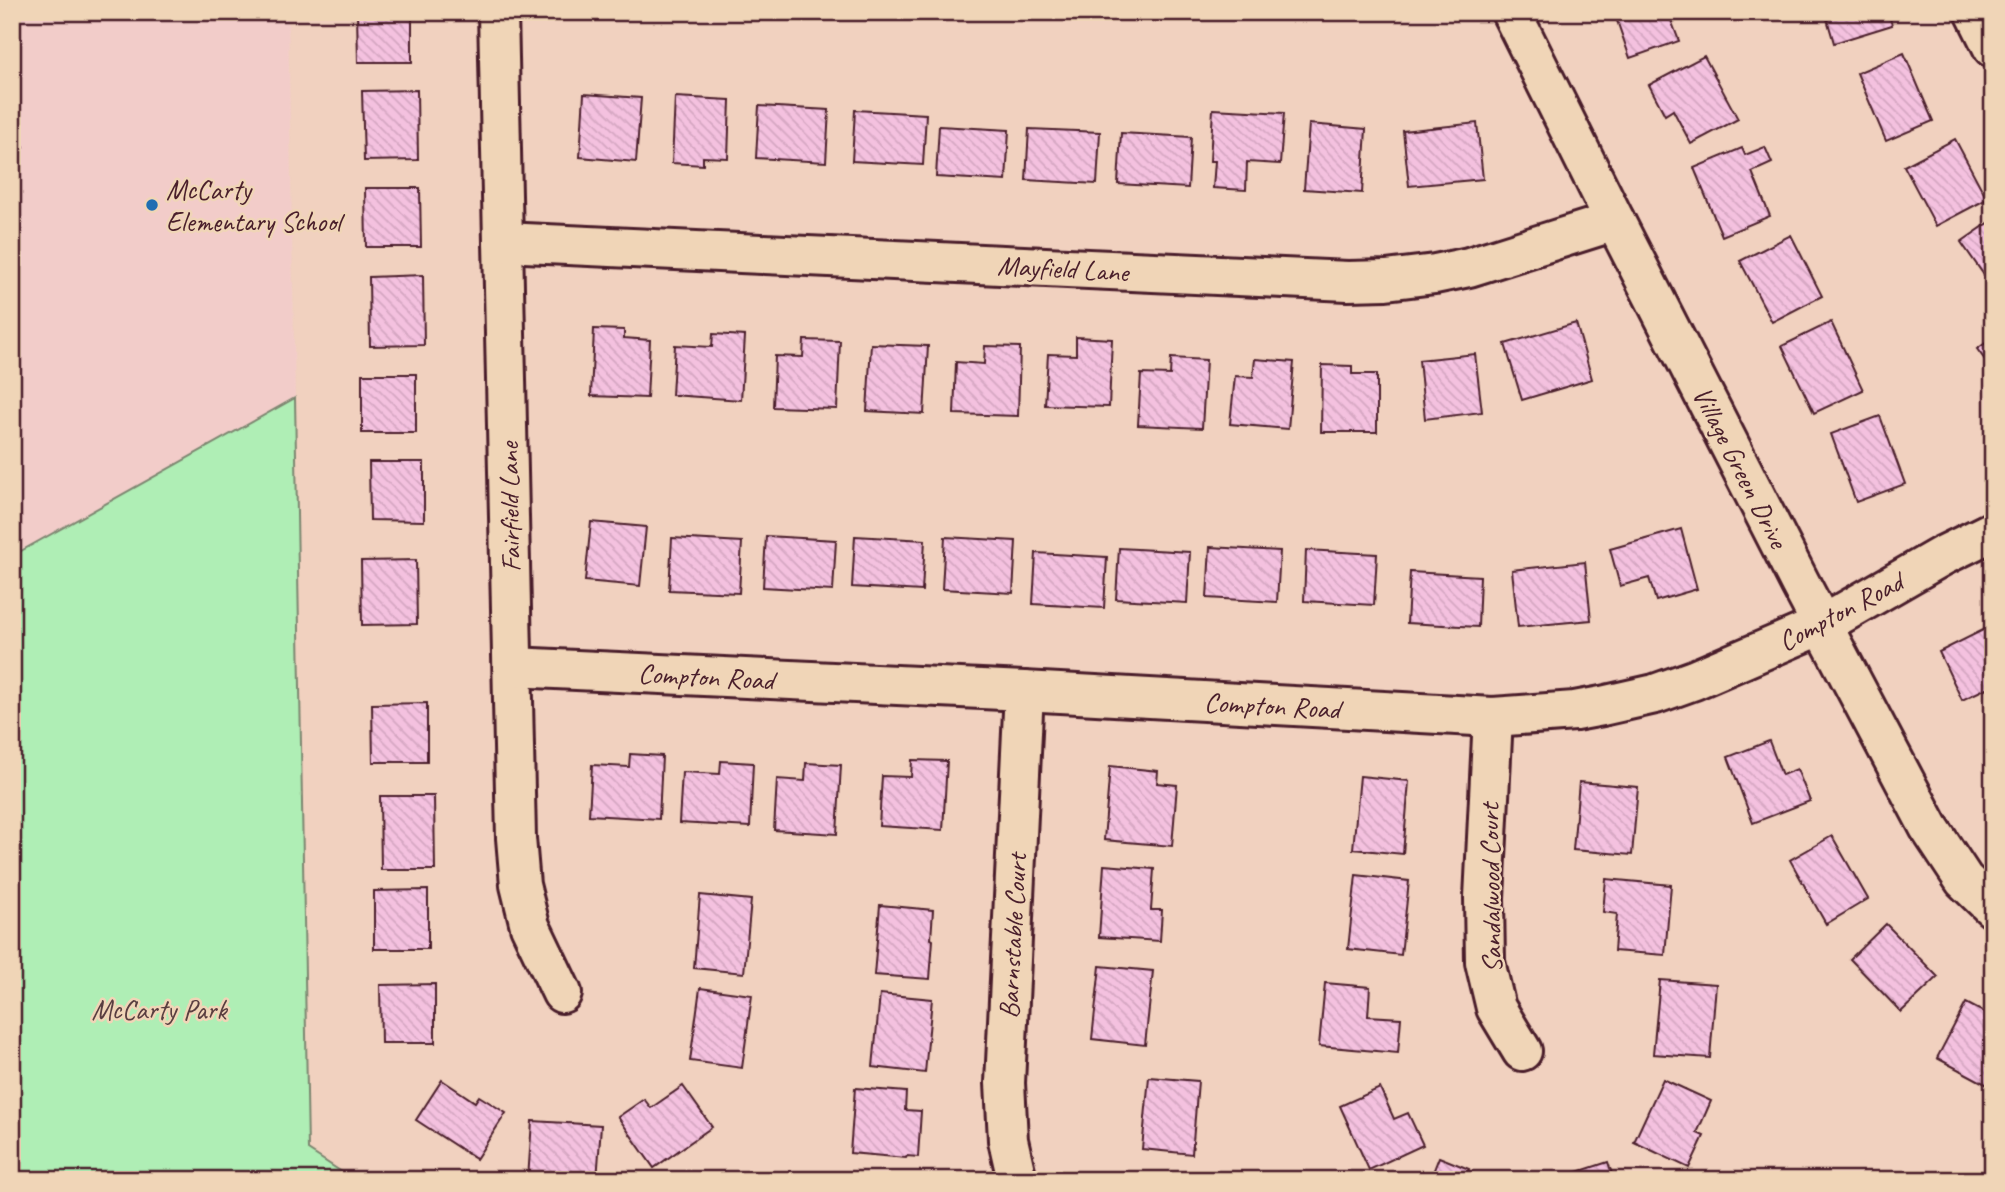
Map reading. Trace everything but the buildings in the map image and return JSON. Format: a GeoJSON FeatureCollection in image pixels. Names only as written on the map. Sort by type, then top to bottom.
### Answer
{"type":"FeatureCollection","features":[{"type":"Feature","properties":{"kind":"street","name":"Fairfield Lane"},"geometry":{"type":"LineString","coordinates":[[498,12],[516,838],[520,884],[530,926],[562,993]]}},
{"type":"Feature","properties":{"kind":"street","name":"Village Green Drive"},"geometry":{"type":"LineString","coordinates":[[1511,12],[1822,625],[1929,827],[1964,880],[1993,908]]}},
{"type":"Feature","properties":{"kind":"street"},"geometry":{"type":"LineString","coordinates":[[1975,12],[1993,48]]}},
{"type":"Feature","properties":{"kind":"street","name":"Mayfield Lane"},"geometry":{"type":"LineString","coordinates":[[503,242],[1361,281],[1435,274],[1469,267],[1615,221]]}},
{"type":"Feature","properties":{"kind":"street","name":"Compton Road"},"geometry":{"type":"LineString","coordinates":[[513,667],[1493,717],[1593,708],[1655,694],[1694,680],[1822,625],[1941,556],[1993,531]]}},
{"type":"Feature","properties":{"kind":"street","name":"Barnstable Court"},"geometry":{"type":"LineString","coordinates":[[1017,1180],[1008,1140],[1005,1083],[1024,691]]}},
{"type":"Feature","properties":{"kind":"street","name":"Sandalwood Court"},"geometry":{"type":"LineString","coordinates":[[1493,717],[1484,898],[1485,962],[1496,1008],[1522,1051]]}},
{"type":"Feature","properties":{"kind":"shaded area","name":"McCarty Elementary School"},"geometry":{"type":"Polygon","coordinates":[[[12,12],[288,12],[295,398],[12,556],[12,12]]]}},
{"type":"Feature","properties":{"kind":"green space","name":"McCarty Park"},"geometry":{"type":"Polygon","coordinates":[[[295,398],[308,1150],[354,1180],[12,1180],[12,556],[295,398]]]}},
{"type":"Feature","properties":{"kind":"place","name":"McCarty Elementary School"},"geometry":{"type":"Point","coordinates":[152,205]}}]}
